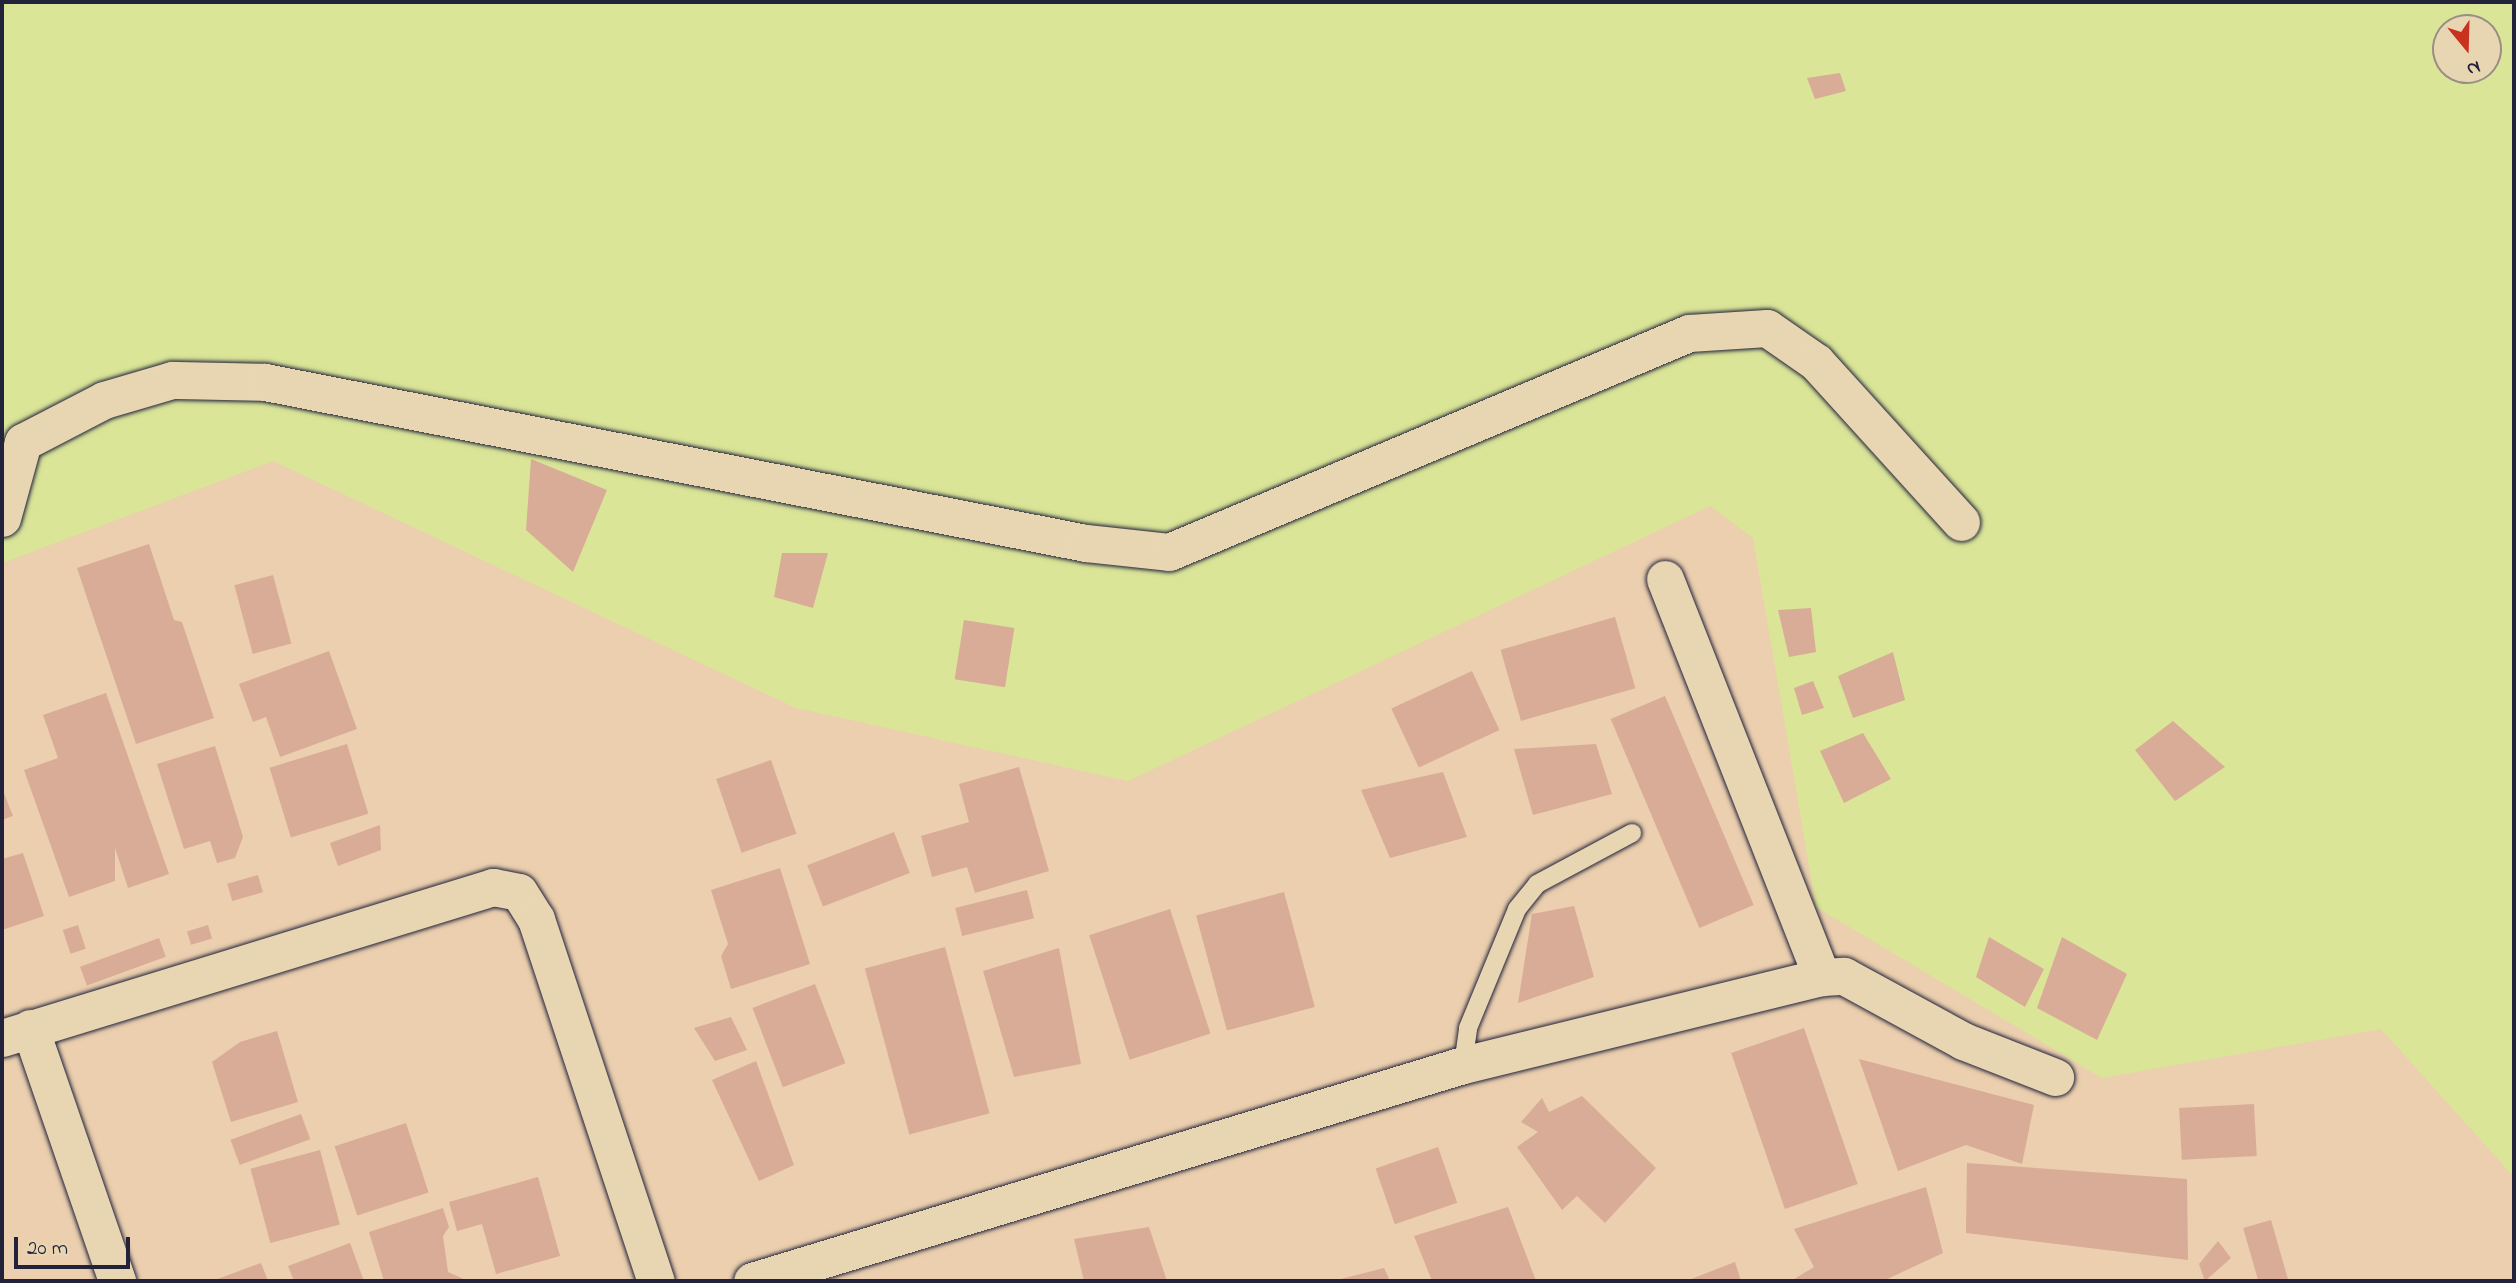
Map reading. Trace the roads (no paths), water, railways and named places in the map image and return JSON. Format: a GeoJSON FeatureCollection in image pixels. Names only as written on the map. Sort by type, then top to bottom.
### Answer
{"type":"FeatureCollection","features":[{"type":"Feature","properties":{"kind":"street"},"geometry":{"type":"LineString","coordinates":[[2,518],[23,442],[92,406],[172,380],[265,382],[1086,543],[1169,552],[1689,333],[1767,328],[1816,362],[1961,522]]}},
{"type":"Feature","properties":{"kind":"street"},"geometry":{"type":"LineString","coordinates":[[1665,579],[1822,977]]}},
{"type":"Feature","properties":{"kind":"street"},"geometry":{"type":"LineString","coordinates":[[117,1281],[16,1033],[493,887],[519,892],[536,919],[656,1281]]}},
{"type":"Feature","properties":{"kind":"street"},"geometry":{"type":"LineString","coordinates":[[752,1281],[1463,1065],[1822,977],[1844,976],[1963,1041],[2055,1077]]}},
{"type":"Feature","properties":{"kind":"lane"},"geometry":{"type":"LineString","coordinates":[[1463,1065],[1468,1028],[1517,909],[1537,884],[1632,833]]}}]}
